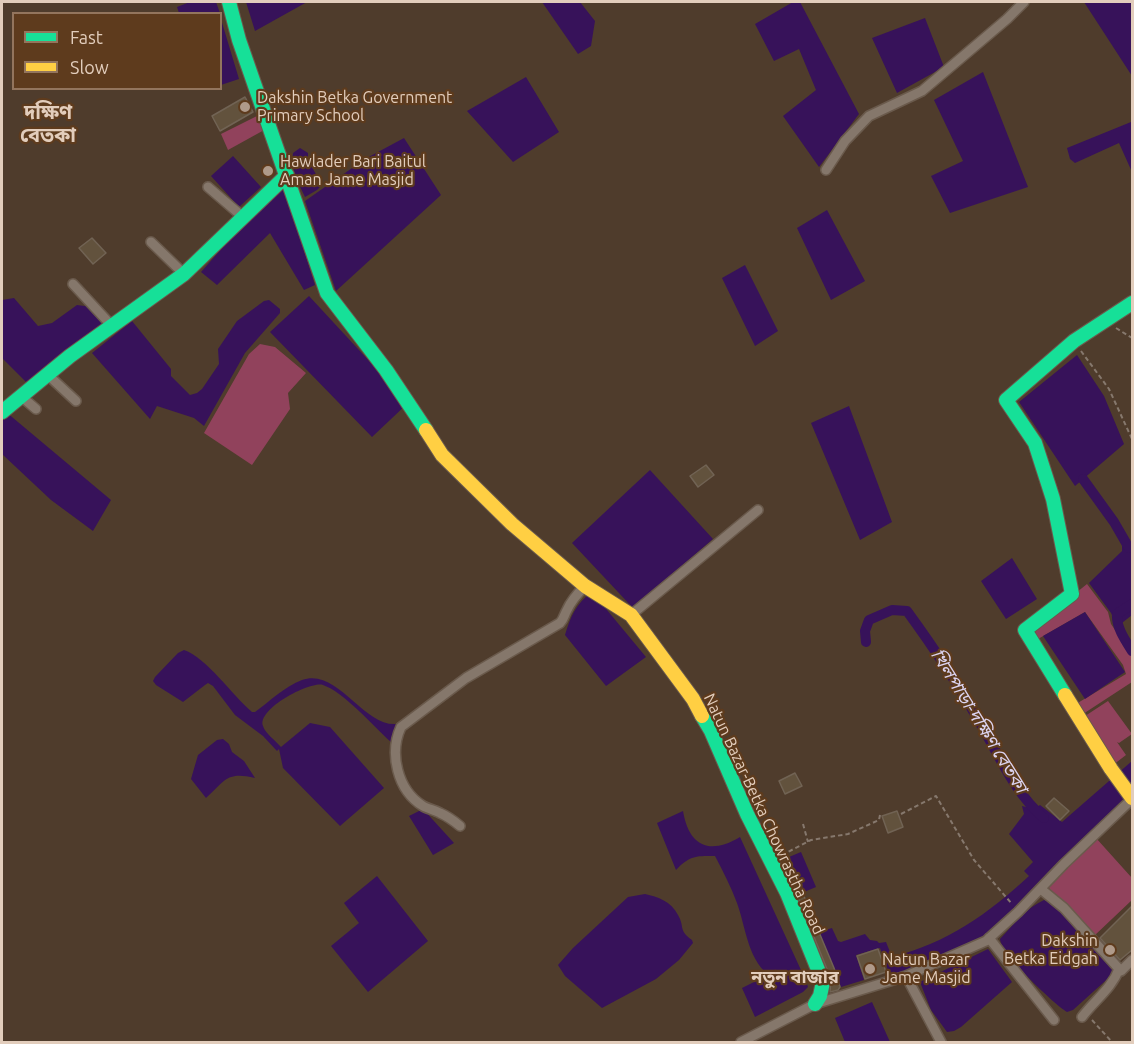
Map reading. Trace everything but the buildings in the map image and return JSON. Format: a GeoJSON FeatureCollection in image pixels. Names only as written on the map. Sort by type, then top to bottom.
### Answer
{"type":"FeatureCollection","features":[{"type":"Feature","properties":{"kind":"street","name":"Natun Bazar-Betka Chowrastha Road"},"geometry":{"type":"LineString","coordinates":[[229,2],[239,40],[327,292],[386,370],[442,455],[512,524],[585,586],[631,615],[693,699],[711,731],[747,814],[787,893],[823,982],[820,996],[815,1004]]}},
{"type":"Feature","properties":{"kind":"street"},"geometry":{"type":"LineString","coordinates":[[826,170],[845,141],[869,116],[922,91],[1024,2]]}},
{"type":"Feature","properties":{"kind":"street"},"geometry":{"type":"LineString","coordinates":[[2,412],[112,326],[184,274],[287,175]]}},
{"type":"Feature","properties":{"kind":"street"},"geometry":{"type":"LineString","coordinates":[[208,188],[243,217]]}},
{"type":"Feature","properties":{"kind":"street"},"geometry":{"type":"LineString","coordinates":[[151,242],[184,274]]}},
{"type":"Feature","properties":{"kind":"street"},"geometry":{"type":"LineString","coordinates":[[73,284],[112,326]]}},
{"type":"Feature","properties":{"kind":"street"},"geometry":{"type":"LineString","coordinates":[[741,1042],[815,1004],[906,976],[989,938],[1041,890],[1064,864],[1132,798],[1111,769],[1025,630],[1072,594],[1053,499],[1035,443],[1006,400],[1074,341],[1132,303]]}},
{"type":"Feature","properties":{"kind":"street"},"geometry":{"type":"LineString","coordinates":[[48,375],[76,401]]}},
{"type":"Feature","properties":{"kind":"street"},"geometry":{"type":"LineString","coordinates":[[22,397],[36,410]]}},
{"type":"Feature","properties":{"kind":"street"},"geometry":{"type":"LineString","coordinates":[[631,615],[758,510]]}},
{"type":"Feature","properties":{"kind":"street"},"geometry":{"type":"LineString","coordinates":[[460,826],[443,814],[423,806],[410,795],[399,775],[395,754],[395,740],[401,727],[466,678],[560,623],[564,619],[565,612],[585,586]]}},
{"type":"Feature","properties":{"kind":"street"},"geometry":{"type":"LineString","coordinates":[[1041,890],[1064,908],[1119,969]]}},
{"type":"Feature","properties":{"kind":"street"},"geometry":{"type":"LineString","coordinates":[[989,938],[1054,1020]]}},
{"type":"Feature","properties":{"kind":"street"},"geometry":{"type":"LineString","coordinates":[[1119,969],[1121,971],[1132,960]]}},
{"type":"Feature","properties":{"kind":"street"},"geometry":{"type":"LineString","coordinates":[[1084,1014],[1114,982],[1119,969]]}},
{"type":"Feature","properties":{"kind":"street"},"geometry":{"type":"LineString","coordinates":[[906,976],[941,1042]]}},
{"type":"Feature","properties":{"kind":"path"},"geometry":{"type":"LineString","coordinates":[[1114,316],[1116,327],[1132,338]]}},
{"type":"Feature","properties":{"kind":"path"},"geometry":{"type":"LineString","coordinates":[[1074,341],[1109,389],[1132,440]]}},
{"type":"Feature","properties":{"kind":"path"},"geometry":{"type":"LineString","coordinates":[[901,814],[936,796],[974,860],[1006,897]]}},
{"type":"Feature","properties":{"kind":"path"},"geometry":{"type":"LineString","coordinates":[[770,857],[782,855],[808,842],[856,832],[879,820],[880,815]]}},
{"type":"Feature","properties":{"kind":"path"},"geometry":{"type":"LineString","coordinates":[[803,824],[808,842]]}},
{"type":"Feature","properties":{"kind":"path"},"geometry":{"type":"LineString","coordinates":[[1084,1014],[1112,1042]]}},
{"type":"Feature","properties":{"kind":"shaded area"},"geometry":{"type":"Polygon","coordinates":[[[190,2],[216,2],[220,12],[179,12],[177,7],[190,2]]]}},
{"type":"Feature","properties":{"kind":"shaded area"},"geometry":{"type":"Polygon","coordinates":[[[246,2],[307,2],[255,31],[246,2]]]}},
{"type":"Feature","properties":{"kind":"shaded area"},"geometry":{"type":"Polygon","coordinates":[[[542,2],[580,2],[595,21],[591,46],[578,54],[542,2]]]}},
{"type":"Feature","properties":{"kind":"shaded area"},"geometry":{"type":"Polygon","coordinates":[[[793,2],[800,2],[859,114],[819,167],[783,116],[816,90],[799,49],[774,61],[755,24],[793,2]]]}},
{"type":"Feature","properties":{"kind":"shaded area"},"geometry":{"type":"Polygon","coordinates":[[[1084,2],[1132,2],[1132,76],[1084,2]]]}},
{"type":"Feature","properties":{"kind":"shaded area"},"geometry":{"type":"Polygon","coordinates":[[[925,18],[944,67],[897,93],[872,38],[925,18]]]}},
{"type":"Feature","properties":{"kind":"shaded area"},"geometry":{"type":"Polygon","coordinates":[[[222,23],[239,79],[222,85],[222,23]]]}},
{"type":"Feature","properties":{"kind":"shaded area"},"geometry":{"type":"Polygon","coordinates":[[[983,72],[1028,187],[950,213],[931,176],[963,161],[934,100],[983,72]]]}},
{"type":"Feature","properties":{"kind":"shaded area"},"geometry":{"type":"Polygon","coordinates":[[[526,77],[559,132],[513,162],[467,111],[526,77]]]}},
{"type":"Feature","properties":{"kind":"shaded area"},"geometry":{"type":"Polygon","coordinates":[[[259,115],[266,129],[228,150],[221,134],[259,115]]]}},
{"type":"Feature","properties":{"kind":"shaded area"},"geometry":{"type":"Polygon","coordinates":[[[1131,122],[1132,172],[1119,143],[1075,163],[1070,159],[1067,148],[1131,122]]]}},
{"type":"Feature","properties":{"kind":"shaded area"},"geometry":{"type":"Polygon","coordinates":[[[404,138],[441,195],[336,291],[305,201],[365,159],[404,138]]]}},
{"type":"Feature","properties":{"kind":"shaded area"},"geometry":{"type":"Polygon","coordinates":[[[300,148],[308,153],[308,160],[322,185],[305,197],[293,165],[293,153],[300,148]]]}},
{"type":"Feature","properties":{"kind":"shaded area"},"geometry":{"type":"Polygon","coordinates":[[[233,156],[261,187],[239,207],[211,176],[233,156]]]}},
{"type":"Feature","properties":{"kind":"shaded area"},"geometry":{"type":"Polygon","coordinates":[[[284,187],[315,285],[304,290],[270,233],[217,285],[201,272],[240,228],[284,187]]]}},
{"type":"Feature","properties":{"kind":"shaded area"},"geometry":{"type":"Polygon","coordinates":[[[827,210],[865,281],[831,300],[797,228],[827,210]]]}},
{"type":"Feature","properties":{"kind":"shaded area"},"geometry":{"type":"Polygon","coordinates":[[[745,265],[778,331],[755,346],[722,278],[745,265]]]}},
{"type":"Feature","properties":{"kind":"shaded area"},"geometry":{"type":"Polygon","coordinates":[[[309,296],[408,403],[372,437],[270,332],[309,296]]]}},
{"type":"Feature","properties":{"kind":"shaded area"},"geometry":{"type":"Polygon","coordinates":[[[14,298],[38,326],[52,323],[77,305],[92,307],[104,324],[28,384],[2,358],[2,300],[14,298]]]}},
{"type":"Feature","properties":{"kind":"shaded area"},"geometry":{"type":"Polygon","coordinates":[[[269,300],[280,309],[280,313],[245,353],[204,426],[194,418],[157,406],[150,419],[92,353],[132,321],[171,369],[171,376],[190,395],[197,393],[219,364],[218,349],[237,321],[264,301],[269,300]]]}},
{"type":"Feature","properties":{"kind":"shaded area"},"geometry":{"type":"Polygon","coordinates":[[[260,344],[275,347],[306,373],[288,393],[290,409],[252,465],[204,433],[249,354],[260,344]]]}},
{"type":"Feature","properties":{"kind":"shaded area"},"geometry":{"type":"Polygon","coordinates":[[[1077,355],[1104,396],[1124,444],[1075,486],[1019,402],[1077,355]]]}},
{"type":"Feature","properties":{"kind":"shaded area"},"geometry":{"type":"Polygon","coordinates":[[[849,406],[892,522],[860,540],[811,423],[849,406]]]}},
{"type":"Feature","properties":{"kind":"shaded area"},"geometry":{"type":"Polygon","coordinates":[[[6,412],[111,500],[93,531],[51,500],[2,454],[2,416],[6,412]]]}},
{"type":"Feature","properties":{"kind":"shaded area"},"geometry":{"type":"Polygon","coordinates":[[[650,470],[713,539],[633,608],[572,543],[650,470]]]}},
{"type":"Feature","properties":{"kind":"shaded area"},"geometry":{"type":"Polygon","coordinates":[[[1125,536],[1132,548],[1132,615],[1122,623],[1120,632],[1111,613],[1089,583],[1122,551],[1122,538],[1125,536]]]}},
{"type":"Feature","properties":{"kind":"shaded area"},"geometry":{"type":"Polygon","coordinates":[[[1012,558],[1037,599],[1006,619],[981,581],[1012,558]]]}},
{"type":"Feature","properties":{"kind":"shaded area"},"geometry":{"type":"Polygon","coordinates":[[[1087,584],[1108,612],[1111,624],[1132,655],[1132,682],[1083,714],[1076,704],[1126,674],[1123,665],[1085,612],[1038,639],[1031,629],[1087,584]]]}},
{"type":"Feature","properties":{"kind":"shaded area"},"geometry":{"type":"Polygon","coordinates":[[[592,592],[646,657],[606,686],[565,635],[574,611],[592,592]]]}},
{"type":"Feature","properties":{"kind":"shaded area"},"geometry":{"type":"Polygon","coordinates":[[[1085,612],[1125,672],[1085,699],[1043,636],[1085,612]]]}},
{"type":"Feature","properties":{"kind":"shaded area"},"geometry":{"type":"Polygon","coordinates":[[[184,650],[202,661],[252,712],[283,690],[302,680],[315,678],[338,689],[372,716],[384,722],[396,724],[391,742],[349,702],[323,685],[307,687],[286,698],[263,719],[264,729],[281,747],[310,723],[330,727],[384,788],[340,826],[283,768],[279,749],[277,751],[263,736],[235,715],[213,686],[208,683],[183,702],[156,685],[153,681],[155,677],[178,653],[184,650]]]}},
{"type":"Feature","properties":{"kind":"shaded area"},"geometry":{"type":"Polygon","coordinates":[[[1108,701],[1132,734],[1119,743],[1117,742],[1126,755],[1113,765],[1082,718],[1108,701]]]}},
{"type":"Feature","properties":{"kind":"shaded area"},"geometry":{"type":"Polygon","coordinates":[[[223,739],[229,744],[232,752],[244,761],[255,778],[238,776],[227,779],[206,798],[191,779],[198,755],[217,740],[223,739]]]}},
{"type":"Feature","properties":{"kind":"shaded area"},"geometry":{"type":"Polygon","coordinates":[[[1132,761],[1132,795],[1105,818],[1086,841],[996,928],[973,943],[945,956],[890,976],[880,948],[856,955],[864,980],[841,987],[819,932],[832,928],[838,941],[841,942],[865,934],[870,940],[879,943],[886,942],[892,957],[931,944],[966,926],[998,903],[1029,876],[1024,871],[1033,862],[1009,834],[1024,814],[1022,806],[1034,809],[1040,805],[1062,822],[1132,761]]]}},
{"type":"Feature","properties":{"kind":"shaded area"},"geometry":{"type":"Polygon","coordinates":[[[423,809],[454,843],[433,855],[409,816],[423,809]]]}},
{"type":"Feature","properties":{"kind":"shaded area"},"geometry":{"type":"Polygon","coordinates":[[[683,811],[690,833],[702,844],[719,846],[740,837],[806,981],[808,987],[803,992],[755,1017],[742,988],[768,975],[751,950],[737,903],[721,867],[715,856],[703,856],[690,859],[676,870],[657,823],[683,811]]]}},
{"type":"Feature","properties":{"kind":"shaded area"},"geometry":{"type":"Polygon","coordinates":[[[1096,838],[1132,878],[1132,900],[1094,936],[1047,886],[1096,838]]]}},
{"type":"Feature","properties":{"kind":"shaded area"},"geometry":{"type":"Polygon","coordinates":[[[801,852],[816,887],[804,892],[789,857],[801,852]]]}},
{"type":"Feature","properties":{"kind":"shaded area"},"geometry":{"type":"Polygon","coordinates":[[[377,876],[428,941],[368,992],[331,946],[359,923],[344,903],[377,876]]]}},
{"type":"Feature","properties":{"kind":"shaded area"},"geometry":{"type":"Polygon","coordinates":[[[645,894],[659,898],[672,906],[680,919],[683,931],[693,943],[679,960],[656,979],[602,1008],[565,976],[558,965],[628,897],[645,894]]]}},
{"type":"Feature","properties":{"kind":"shaded area"},"geometry":{"type":"Polygon","coordinates":[[[1044,900],[1062,911],[1113,967],[1114,973],[1073,1010],[1067,1012],[1018,966],[1000,939],[1026,912],[1044,900]]]}},
{"type":"Feature","properties":{"kind":"shaded area"},"geometry":{"type":"Polygon","coordinates":[[[988,949],[1012,982],[961,1027],[947,1032],[931,1010],[920,982],[988,949]]]}},
{"type":"Feature","properties":{"kind":"shaded area"},"geometry":{"type":"Polygon","coordinates":[[[872,1002],[890,1042],[845,1042],[835,1018],[872,1002]]]}},
{"type":"Feature","properties":{"kind":"waterway"},"geometry":{"type":"LineString","coordinates":[[1083,479],[1114,522],[1129,548]]}},
{"type":"Feature","properties":{"kind":"waterway","name":"খিলপাড়া-দক্ষিণ বেতকা"},"geometry":{"type":"LineString","coordinates":[[1132,604],[1117,614],[1119,629],[1132,651]]}},
{"type":"Feature","properties":{"kind":"waterway","name":"খিলপাড়া-দক্ষিণ বেতকা"},"geometry":{"type":"LineString","coordinates":[[866,642],[865,631],[869,620],[892,610],[907,611],[954,680],[1016,785],[1033,808],[1044,818]]}},
{"type":"Feature","properties":{"kind":"traffic: fast"},"geometry":{"type":"LineString","coordinates":[[229,2],[239,40],[327,293],[386,370],[426,430]]}},
{"type":"Feature","properties":{"kind":"traffic: fast"},"geometry":{"type":"LineString","coordinates":[[2,412],[70,356],[184,274],[287,175]]}},
{"type":"Feature","properties":{"kind":"traffic: fast"},"geometry":{"type":"LineString","coordinates":[[1065,695],[1025,630],[1072,594],[1053,499],[1035,443],[1006,400],[1074,341],[1132,303]]}},
{"type":"Feature","properties":{"kind":"traffic: fast"},"geometry":{"type":"LineString","coordinates":[[702,716],[711,731],[747,814],[787,893],[823,982],[820,996],[815,1004]]}},
{"type":"Feature","properties":{"kind":"traffic: slow"},"geometry":{"type":"LineString","coordinates":[[426,430],[442,455],[512,524],[585,586],[631,615],[693,699],[702,716]]}},
{"type":"Feature","properties":{"kind":"traffic: slow"},"geometry":{"type":"LineString","coordinates":[[1065,695],[1132,798]]}},
{"type":"Feature","properties":{"kind":"place","name":"Dakshin Betka Government Primary School"},"geometry":{"type":"Point","coordinates":[245,107]}},
{"type":"Feature","properties":{"kind":"place","name":"Hawlader Bari Baitul Aman Jame Masjid"},"geometry":{"type":"Point","coordinates":[268,171]}},
{"type":"Feature","properties":{"kind":"place","name":"Dakshin Betka Eidgah"},"geometry":{"type":"Point","coordinates":[1110,950]}},
{"type":"Feature","properties":{"kind":"place","name":"Natun Bazar Jame Masjid"},"geometry":{"type":"Point","coordinates":[870,969]}},
{"type":"Feature","properties":{"kind":"district","name":"দক্ষিণ বেতকা"},"geometry":{"type":"Point","coordinates":[48,124]}},
{"type":"Feature","properties":{"kind":"district","name":"নতুন বাজার"},"geometry":{"type":"Point","coordinates":[795,977]}}]}
